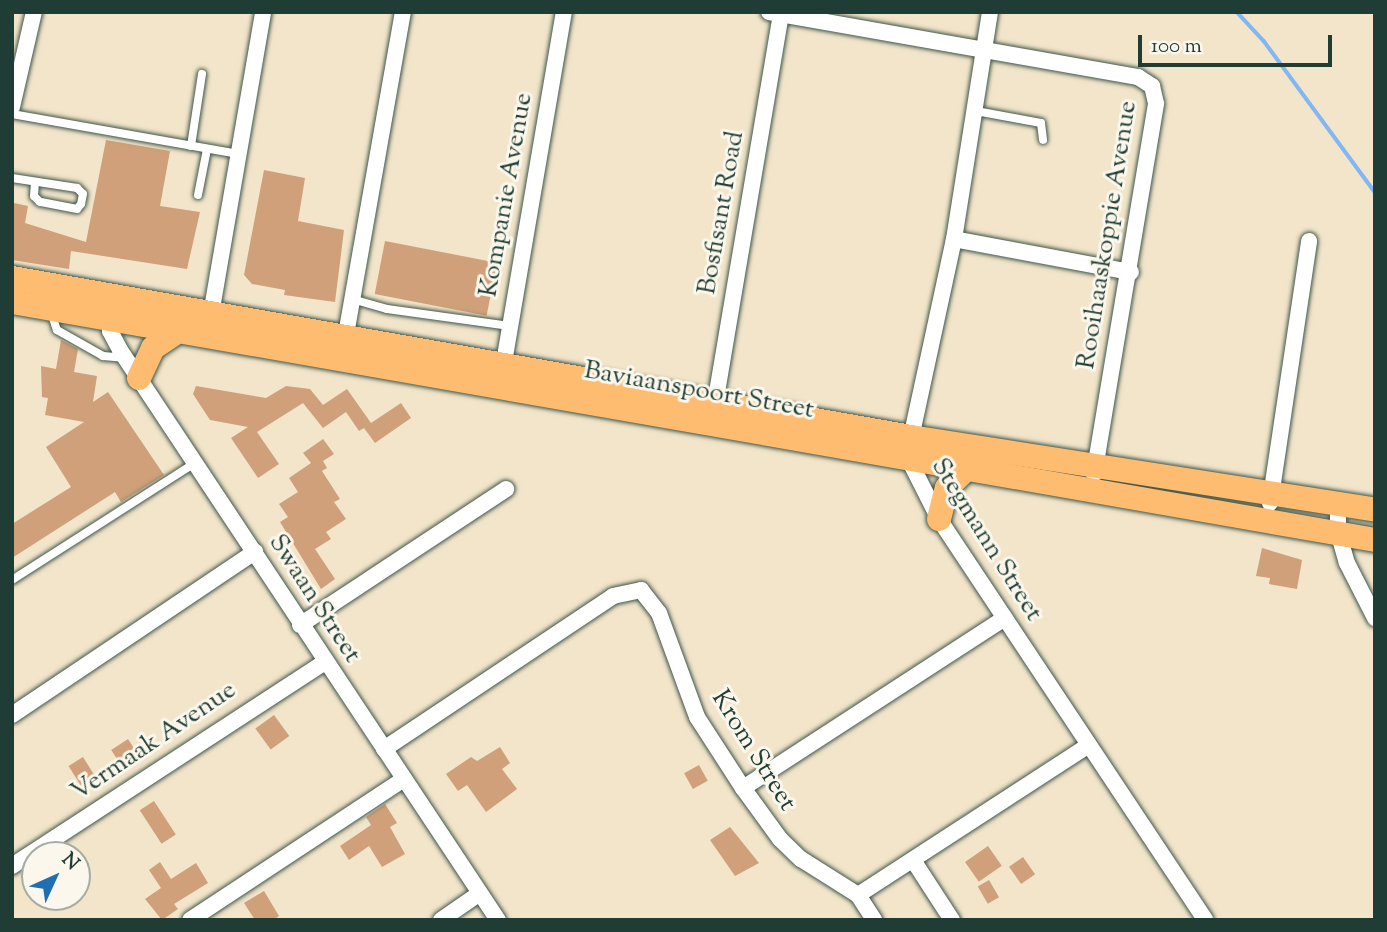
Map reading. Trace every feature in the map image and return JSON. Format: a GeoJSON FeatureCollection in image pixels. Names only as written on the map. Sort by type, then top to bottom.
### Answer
{"type":"FeatureCollection","features":[{"type":"Feature","properties":{"kind":"main road","name":"Baviaanspoort Street"},"geometry":{"type":"LineString","coordinates":[[12,278],[110,307],[178,331],[210,326]]}},
{"type":"Feature","properties":{"kind":"main road","name":"Baviaanspoort Street"},"geometry":{"type":"LineString","coordinates":[[12,302],[51,309],[110,307],[344,347],[503,362],[714,411],[909,447],[1094,475],[1270,508],[1338,533],[1375,540]]}},
{"type":"Feature","properties":{"kind":"main road"},"geometry":{"type":"LineString","coordinates":[[132,368],[153,348],[178,331]]}},
{"type":"Feature","properties":{"kind":"main road","name":"Baviaanspoort Street"},"geometry":{"type":"LineString","coordinates":[[344,347],[501,387],[714,411]]}},
{"type":"Feature","properties":{"kind":"main road","name":"Baviaanspoort Street"},"geometry":{"type":"LineString","coordinates":[[909,447],[966,469],[1094,475]]}},
{"type":"Feature","properties":{"kind":"main road"},"geometry":{"type":"LineString","coordinates":[[939,519],[947,488],[966,469]]}},
{"type":"Feature","properties":{"kind":"main road","name":"Baviaanspoort Street"},"geometry":{"type":"LineString","coordinates":[[1270,508],[1338,503],[1375,510]]}},
{"type":"Feature","properties":{"kind":"street"},"geometry":{"type":"LineString","coordinates":[[13,97],[34,12]]}},
{"type":"Feature","properties":{"kind":"street"},"geometry":{"type":"LineString","coordinates":[[210,326],[263,12]]}},
{"type":"Feature","properties":{"kind":"street"},"geometry":{"type":"LineString","coordinates":[[344,347],[403,12]]}},
{"type":"Feature","properties":{"kind":"street","name":"Kompanie Avenue"},"geometry":{"type":"LineString","coordinates":[[501,387],[503,362],[564,12]]}},
{"type":"Feature","properties":{"kind":"street","name":"Stegmann Street"},"geometry":{"type":"LineString","coordinates":[[990,12],[954,239],[909,447],[939,519],[1205,920]]}},
{"type":"Feature","properties":{"kind":"street","name":"Rooihaaskoppie Avenue"},"geometry":{"type":"LineString","coordinates":[[777,13],[1138,76],[1152,86],[1156,104],[1131,272],[1094,475]]}},
{"type":"Feature","properties":{"kind":"street","name":"Bosfisant Road"},"geometry":{"type":"LineString","coordinates":[[714,411],[777,13]]}},
{"type":"Feature","properties":{"kind":"street"},"geometry":{"type":"LineString","coordinates":[[954,239],[1131,272]]}},
{"type":"Feature","properties":{"kind":"street"},"geometry":{"type":"LineString","coordinates":[[1270,508],[1309,241]]}},
{"type":"Feature","properties":{"kind":"street","name":"Swaan Street"},"geometry":{"type":"LineString","coordinates":[[110,307],[110,331],[132,368],[255,552],[324,662],[498,920]]}},
{"type":"Feature","properties":{"kind":"street"},"geometry":{"type":"LineString","coordinates":[[300,625],[506,489]]}},
{"type":"Feature","properties":{"kind":"street"},"geometry":{"type":"LineString","coordinates":[[1338,503],[1338,533],[1375,618]]}},
{"type":"Feature","properties":{"kind":"street"},"geometry":{"type":"LineString","coordinates":[[12,715],[255,552]]}},
{"type":"Feature","properties":{"kind":"street","name":"Krom Street"},"geometry":{"type":"LineString","coordinates":[[384,749],[612,596],[641,590],[659,613],[697,717],[743,788],[780,839],[800,859],[858,895]]}},
{"type":"Feature","properties":{"kind":"street"},"geometry":{"type":"LineString","coordinates":[[743,788],[1005,618]]}},
{"type":"Feature","properties":{"kind":"street","name":"Vermaak Avenue"},"geometry":{"type":"LineString","coordinates":[[12,866],[324,662]]}},
{"type":"Feature","properties":{"kind":"street"},"geometry":{"type":"LineString","coordinates":[[874,920],[858,895],[1089,746]]}},
{"type":"Feature","properties":{"kind":"street"},"geometry":{"type":"LineString","coordinates":[[190,920],[404,779]]}},
{"type":"Feature","properties":{"kind":"street"},"geometry":{"type":"LineString","coordinates":[[913,860],[952,920]]}},
{"type":"Feature","properties":{"kind":"street"},"geometry":{"type":"LineString","coordinates":[[441,920],[481,893]]}},
{"type":"Feature","properties":{"kind":"lane"},"geometry":{"type":"LineString","coordinates":[[191,146],[202,74]]}},
{"type":"Feature","properties":{"kind":"lane"},"geometry":{"type":"LineString","coordinates":[[976,111],[1037,121],[1043,127],[1043,140]]}},
{"type":"Feature","properties":{"kind":"lane"},"geometry":{"type":"LineString","coordinates":[[12,114],[239,154]]}},
{"type":"Feature","properties":{"kind":"lane"},"geometry":{"type":"LineString","coordinates":[[198,195],[207,149]]}},
{"type":"Feature","properties":{"kind":"lane"},"geometry":{"type":"LineString","coordinates":[[12,178],[76,188],[83,194],[81,205],[77,209],[40,202],[34,196],[35,183]]}},
{"type":"Feature","properties":{"kind":"lane"},"geometry":{"type":"LineString","coordinates":[[352,299],[387,309],[510,326]]}},
{"type":"Feature","properties":{"kind":"lane"},"geometry":{"type":"LineString","coordinates":[[51,309],[58,330],[103,356],[132,368]]}},
{"type":"Feature","properties":{"kind":"lane"},"geometry":{"type":"LineString","coordinates":[[12,580],[195,463]]}},
{"type":"Feature","properties":{"kind":"building"},"geometry":{"type":"Polygon","coordinates":[[[106,140],[170,151],[160,206],[200,212],[187,269],[71,251],[69,269],[12,260],[14,203],[28,206],[25,223],[86,242],[106,140]]]}},
{"type":"Feature","properties":{"kind":"building"},"geometry":{"type":"Polygon","coordinates":[[[264,170],[305,178],[298,221],[344,230],[335,302],[284,295],[285,290],[252,284],[244,275],[264,170]]]}},
{"type":"Feature","properties":{"kind":"building"},"geometry":{"type":"Polygon","coordinates":[[[385,241],[497,263],[487,316],[375,294],[385,241]]]}},
{"type":"Feature","properties":{"kind":"building"},"geometry":{"type":"Polygon","coordinates":[[[61,340],[78,349],[74,372],[97,376],[93,402],[108,392],[164,475],[121,502],[115,492],[12,558],[12,524],[71,487],[46,447],[84,422],[45,415],[48,398],[42,397],[41,366],[56,369],[61,340]]]}},
{"type":"Feature","properties":{"kind":"building"},"geometry":{"type":"Polygon","coordinates":[[[196,386],[266,398],[286,386],[310,389],[323,405],[347,389],[371,423],[401,403],[411,418],[375,443],[364,428],[359,431],[346,412],[323,428],[303,403],[257,432],[279,464],[258,478],[231,438],[248,427],[210,420],[193,394],[196,386]]]}},
{"type":"Feature","properties":{"kind":"building"},"geometry":{"type":"Polygon","coordinates":[[[323,439],[334,454],[323,461],[327,468],[322,471],[340,499],[334,502],[346,519],[326,532],[331,539],[315,549],[335,579],[321,589],[280,522],[288,517],[279,504],[298,492],[289,478],[311,463],[303,453],[323,439]]]}},
{"type":"Feature","properties":{"kind":"building"},"geometry":{"type":"Polygon","coordinates":[[[1262,548],[1302,560],[1297,589],[1269,584],[1270,578],[1256,576],[1262,548]]]}},
{"type":"Feature","properties":{"kind":"building"},"geometry":{"type":"Polygon","coordinates":[[[274,715],[289,736],[271,750],[255,729],[274,715]]]}},
{"type":"Feature","properties":{"kind":"building"},"geometry":{"type":"Polygon","coordinates":[[[128,739],[141,759],[124,770],[111,750],[128,739]]]}},
{"type":"Feature","properties":{"kind":"building"},"geometry":{"type":"Polygon","coordinates":[[[500,747],[510,763],[502,769],[517,789],[486,812],[467,785],[458,791],[446,774],[471,757],[477,761],[500,747]]]}},
{"type":"Feature","properties":{"kind":"building"},"geometry":{"type":"Polygon","coordinates":[[[83,757],[98,781],[83,790],[69,766],[83,757]]]}},
{"type":"Feature","properties":{"kind":"building"},"geometry":{"type":"Polygon","coordinates":[[[699,765],[708,781],[693,789],[684,773],[699,765]]]}},
{"type":"Feature","properties":{"kind":"building"},"geometry":{"type":"Polygon","coordinates":[[[154,801],[176,835],[162,844],[140,810],[154,801]]]}},
{"type":"Feature","properties":{"kind":"building"},"geometry":{"type":"Polygon","coordinates":[[[385,804],[397,823],[390,827],[405,854],[382,867],[369,846],[349,860],[340,846],[371,825],[366,817],[385,804]]]}},
{"type":"Feature","properties":{"kind":"building"},"geometry":{"type":"Polygon","coordinates":[[[730,827],[759,863],[735,876],[710,840],[730,827]]]}},
{"type":"Feature","properties":{"kind":"building"},"geometry":{"type":"Polygon","coordinates":[[[988,846],[1002,866],[979,882],[965,862],[988,846]]]}},
{"type":"Feature","properties":{"kind":"building"},"geometry":{"type":"Polygon","coordinates":[[[1023,857],[1035,874],[1021,884],[1009,867],[1023,857]]]}},
{"type":"Feature","properties":{"kind":"building"},"geometry":{"type":"Polygon","coordinates":[[[160,862],[171,879],[196,863],[208,883],[174,904],[178,909],[162,920],[145,899],[161,888],[149,870],[160,862]]]}},
{"type":"Feature","properties":{"kind":"building"},"geometry":{"type":"Polygon","coordinates":[[[989,880],[999,897],[988,904],[978,886],[989,880]]]}},
{"type":"Feature","properties":{"kind":"building"},"geometry":{"type":"Polygon","coordinates":[[[264,891],[279,916],[273,920],[255,920],[244,903],[264,891]]]}},
{"type":"Feature","properties":{"kind":"waterway"},"geometry":{"type":"LineString","coordinates":[[1237,12],[1264,41],[1375,192]]}}]}
